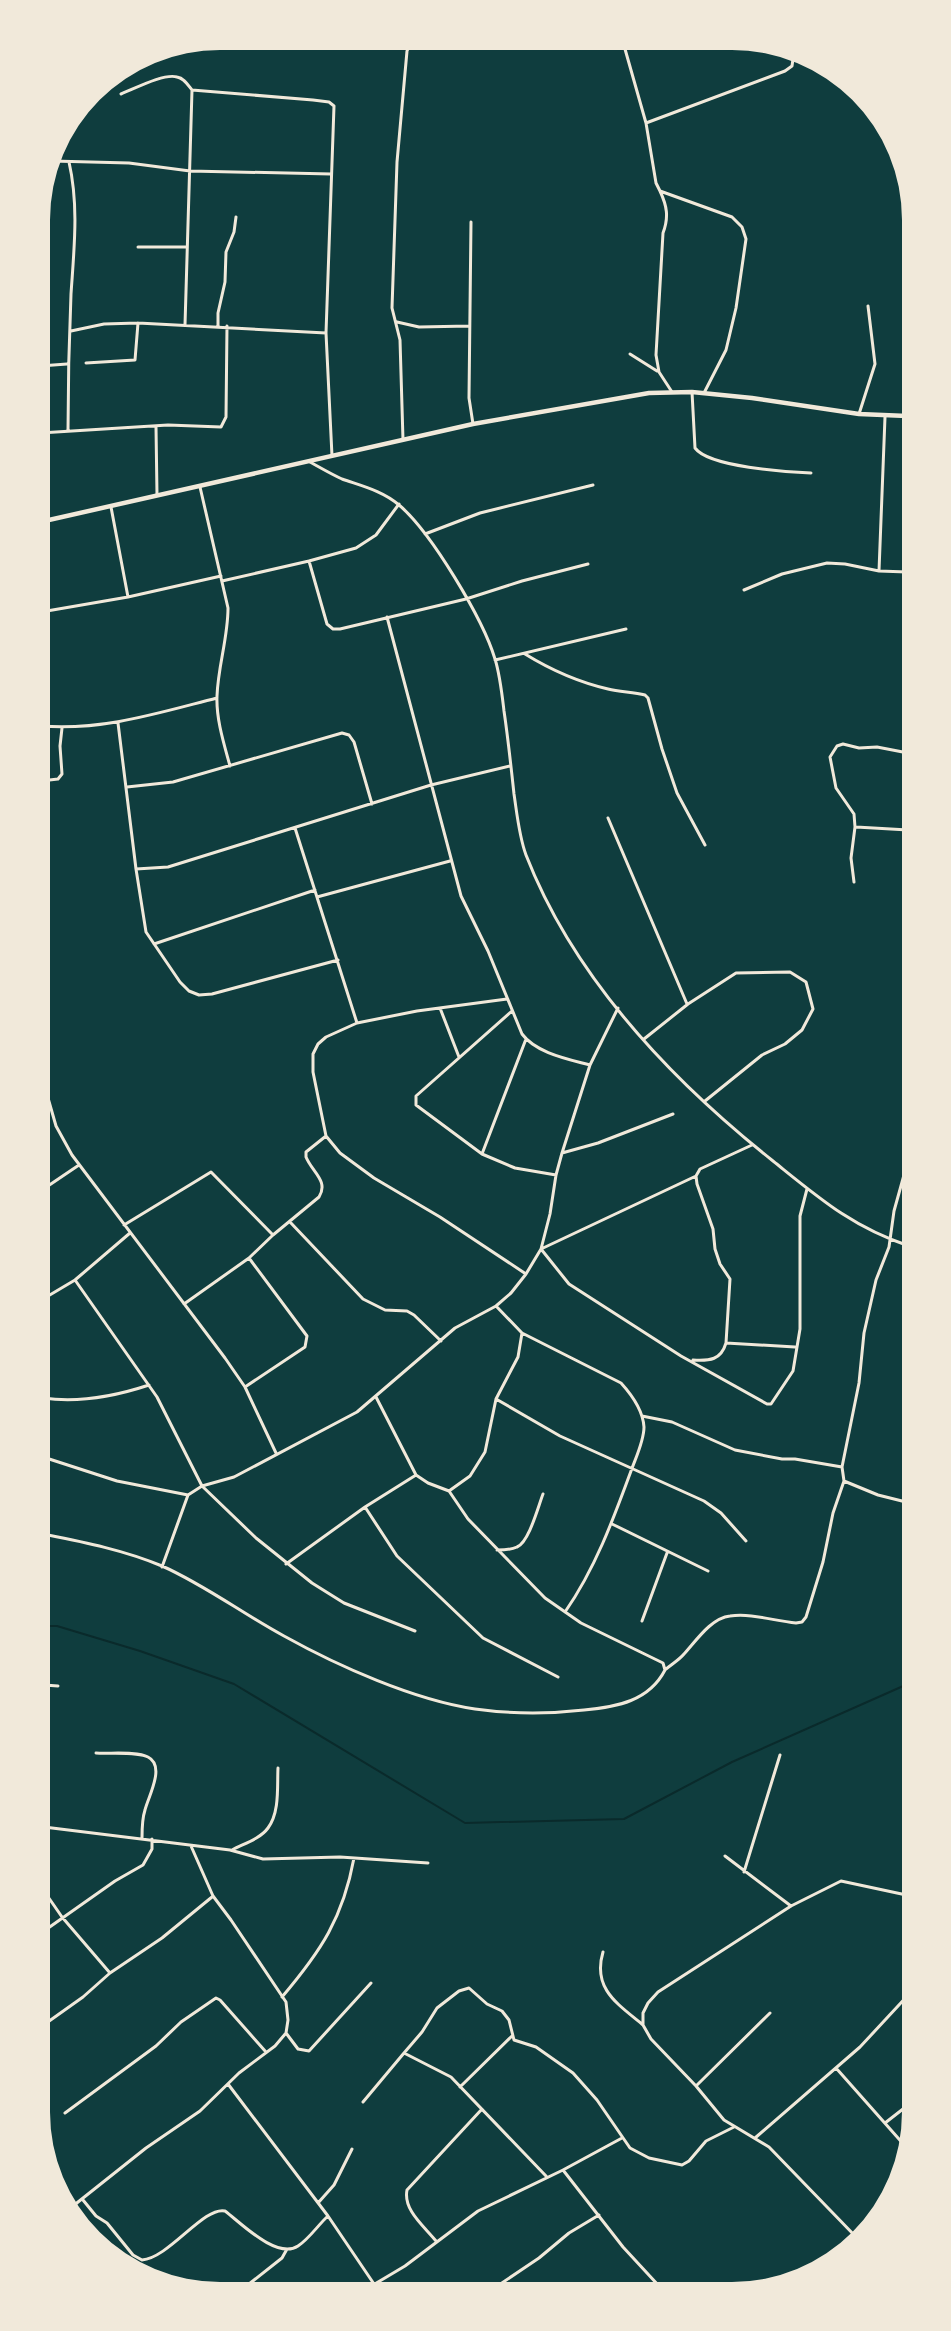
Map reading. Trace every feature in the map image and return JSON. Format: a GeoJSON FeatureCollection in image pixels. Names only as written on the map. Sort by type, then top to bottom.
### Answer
{"type":"FeatureCollection","features":[{"type":"Feature","properties":{"kind":"main road"},"geometry":{"type":"LineString","coordinates":[[50,519],[473,424],[625,397],[692,392],[752,398],[859,414],[902,416]]}},
{"type":"Feature","properties":{"kind":"street"},"geometry":{"type":"LineString","coordinates":[[403,440],[400,340],[392,308],[397,162],[407,50]]}},
{"type":"Feature","properties":{"kind":"street"},"geometry":{"type":"LineString","coordinates":[[625,50],[646,123],[656,183],[665,202],[668,221],[663,233],[656,355],[659,372],[672,392]]}},
{"type":"Feature","properties":{"kind":"street"},"geometry":{"type":"LineString","coordinates":[[646,123],[785,71],[792,66],[793,62]]}},
{"type":"Feature","properties":{"kind":"street"},"geometry":{"type":"LineString","coordinates":[[121,94],[175,76],[181,78],[192,90],[329,102],[334,106],[336,117],[331,174],[326,333],[332,456]]}},
{"type":"Feature","properties":{"kind":"street"},"geometry":{"type":"LineString","coordinates":[[185,325],[192,90]]}},
{"type":"Feature","properties":{"kind":"street"},"geometry":{"type":"LineString","coordinates":[[60,161],[129,163],[190,171],[331,174]]}},
{"type":"Feature","properties":{"kind":"street"},"geometry":{"type":"LineString","coordinates":[[68,431],[67,364],[76,211],[74,181],[69,162]]}},
{"type":"Feature","properties":{"kind":"street"},"geometry":{"type":"LineString","coordinates":[[660,191],[732,217],[742,227],[746,239],[736,308],[726,350],[704,393]]}},
{"type":"Feature","properties":{"kind":"street"},"geometry":{"type":"LineString","coordinates":[[218,327],[218,313],[225,282],[227,244],[234,232],[236,217]]}},
{"type":"Feature","properties":{"kind":"street"},"geometry":{"type":"LineString","coordinates":[[471,222],[469,398],[473,424]]}},
{"type":"Feature","properties":{"kind":"street"},"geometry":{"type":"LineString","coordinates":[[138,247],[187,247]]}},
{"type":"Feature","properties":{"kind":"street"},"geometry":{"type":"LineString","coordinates":[[859,414],[875,364],[868,306]]}},
{"type":"Feature","properties":{"kind":"street"},"geometry":{"type":"LineString","coordinates":[[70,331],[104,324],[138,322],[326,333]]}},
{"type":"Feature","properties":{"kind":"street"},"geometry":{"type":"LineString","coordinates":[[86,363],[135,360],[138,322]]}},
{"type":"Feature","properties":{"kind":"street"},"geometry":{"type":"LineString","coordinates":[[397,322],[419,327],[469,326]]}},
{"type":"Feature","properties":{"kind":"street"},"geometry":{"type":"LineString","coordinates":[[50,432],[156,427],[221,427],[226,417],[227,326]]}},
{"type":"Feature","properties":{"kind":"street"},"geometry":{"type":"LineString","coordinates":[[630,354],[659,372]]}},
{"type":"Feature","properties":{"kind":"street"},"geometry":{"type":"LineString","coordinates":[[50,365],[67,364]]}},
{"type":"Feature","properties":{"kind":"street"},"geometry":{"type":"LineString","coordinates":[[692,392],[695,448],[699,454],[740,466],[810,473]]}},
{"type":"Feature","properties":{"kind":"street"},"geometry":{"type":"LineString","coordinates":[[879,571],[885,417]]}},
{"type":"Feature","properties":{"kind":"street"},"geometry":{"type":"LineString","coordinates":[[156,427],[157,495]]}},
{"type":"Feature","properties":{"kind":"street"},"geometry":{"type":"LineString","coordinates":[[308,461],[340,478],[383,494],[399,504],[426,534],[466,599],[495,660],[525,854],[564,935],[591,974],[644,1039],[752,1145],[844,1216],[866,1229],[901,1243]]}},
{"type":"Feature","properties":{"kind":"street"},"geometry":{"type":"LineString","coordinates":[[200,485],[228,608],[228,628],[217,698],[223,741],[230,766]]}},
{"type":"Feature","properties":{"kind":"street"},"geometry":{"type":"LineString","coordinates":[[426,534],[480,513],[593,485]]}},
{"type":"Feature","properties":{"kind":"street"},"geometry":{"type":"LineString","coordinates":[[50,610],[309,561],[356,548],[368,542],[384,526],[399,504]]}},
{"type":"Feature","properties":{"kind":"street"},"geometry":{"type":"LineString","coordinates":[[110,505],[128,597]]}},
{"type":"Feature","properties":{"kind":"street"},"geometry":{"type":"LineString","coordinates":[[309,561],[327,624],[340,629],[466,599],[522,581],[588,564]]}},
{"type":"Feature","properties":{"kind":"street"},"geometry":{"type":"LineString","coordinates":[[744,590],[782,574],[827,563],[879,571],[902,572]]}},
{"type":"Feature","properties":{"kind":"street"},"geometry":{"type":"LineString","coordinates":[[387,617],[461,896],[488,951],[512,1011],[526,1040],[539,1048],[590,1065]]}},
{"type":"Feature","properties":{"kind":"street"},"geometry":{"type":"LineString","coordinates":[[495,660],[626,629]]}},
{"type":"Feature","properties":{"kind":"street"},"geometry":{"type":"LineString","coordinates":[[525,654],[544,666],[577,680],[645,695],[648,698],[677,793],[705,845]]}},
{"type":"Feature","properties":{"kind":"street"},"geometry":{"type":"LineString","coordinates":[[50,727],[62,728],[118,723],[217,698]]}},
{"type":"Feature","properties":{"kind":"street"},"geometry":{"type":"LineString","coordinates":[[118,723],[146,932],[189,992],[200,995],[212,994],[338,960]]}},
{"type":"Feature","properties":{"kind":"street"},"geometry":{"type":"LineString","coordinates":[[50,780],[58,779],[62,774],[60,746],[62,728]]}},
{"type":"Feature","properties":{"kind":"street"},"geometry":{"type":"LineString","coordinates":[[127,787],[173,782],[342,733],[349,735],[354,742],[372,804]]}},
{"type":"Feature","properties":{"kind":"street"},"geometry":{"type":"LineString","coordinates":[[854,882],[852,850],[854,814],[836,788],[830,757],[837,746],[843,744],[859,748],[877,747],[902,752]]}},
{"type":"Feature","properties":{"kind":"street"},"geometry":{"type":"LineString","coordinates":[[136,869],[168,867],[431,785],[511,766]]}},
{"type":"Feature","properties":{"kind":"street"},"geometry":{"type":"LineString","coordinates":[[608,818],[688,1004]]}},
{"type":"Feature","properties":{"kind":"street"},"geometry":{"type":"LineString","coordinates":[[855,827],[902,830]]}},
{"type":"Feature","properties":{"kind":"street"},"geometry":{"type":"LineString","coordinates":[[295,828],[357,1023]]}},
{"type":"Feature","properties":{"kind":"street"},"geometry":{"type":"LineString","coordinates":[[317,897],[450,861]]}},
{"type":"Feature","properties":{"kind":"street"},"geometry":{"type":"LineString","coordinates":[[154,944],[315,890]]}},
{"type":"Feature","properties":{"kind":"street"},"geometry":{"type":"LineString","coordinates":[[644,1039],[688,1004],[741,971],[790,972],[806,982],[813,1009],[802,1030],[785,1044],[762,1055],[705,1101]]}},
{"type":"Feature","properties":{"kind":"street"},"geometry":{"type":"LineString","coordinates":[[507,999],[357,1023],[326,1036],[318,1044],[313,1054],[313,1072],[326,1136],[340,1153],[374,1178],[440,1217],[526,1274]]}},
{"type":"Feature","properties":{"kind":"street"},"geometry":{"type":"LineString","coordinates":[[440,1008],[459,1058]]}},
{"type":"Feature","properties":{"kind":"street"},"geometry":{"type":"LineString","coordinates":[[162,1566],[188,1495],[202,1486],[234,1477],[276,1453],[343,1420],[376,1397],[455,1328],[496,1306],[526,1274],[541,1249],[562,1152],[590,1065],[618,1008]]}},
{"type":"Feature","properties":{"kind":"street"},"geometry":{"type":"LineString","coordinates":[[512,1011],[416,1096],[416,1105],[482,1154],[515,1168],[556,1175]]}},
{"type":"Feature","properties":{"kind":"street"},"geometry":{"type":"LineString","coordinates":[[482,1154],[526,1040]]}},
{"type":"Feature","properties":{"kind":"street"},"geometry":{"type":"LineString","coordinates":[[50,1105],[56,1126],[79,1165],[245,1387],[276,1453]]}},
{"type":"Feature","properties":{"kind":"street"},"geometry":{"type":"LineString","coordinates":[[562,1152],[598,1143],[673,1114]]}},
{"type":"Feature","properties":{"kind":"street"},"geometry":{"type":"LineString","coordinates":[[184,1304],[249,1258],[319,1197],[323,1184],[306,1157],[306,1152],[326,1136]]}},
{"type":"Feature","properties":{"kind":"street"},"geometry":{"type":"LineString","coordinates":[[541,1249],[696,1176],[700,1169],[752,1145]]}},
{"type":"Feature","properties":{"kind":"street"},"geometry":{"type":"LineString","coordinates":[[50,1185],[79,1165]]}},
{"type":"Feature","properties":{"kind":"street"},"geometry":{"type":"LineString","coordinates":[[124,1225],[211,1172],[273,1235]]}},
{"type":"Feature","properties":{"kind":"street"},"geometry":{"type":"LineString","coordinates":[[692,1360],[705,1361],[719,1357],[726,1342],[730,1279],[720,1264],[715,1249],[713,1229],[696,1176]]}},
{"type":"Feature","properties":{"kind":"street"},"geometry":{"type":"LineString","coordinates":[[50,1535],[111,1548],[162,1566],[286,1637],[332,1660],[433,1699],[474,1709],[513,1713],[608,1708],[636,1699],[654,1687],[665,1670],[709,1628],[728,1616],[802,1622],[806,1617],[833,1513],[844,1481],[842,1467],[853,1417],[870,1306],[876,1280],[889,1247],[894,1211],[901,1184]]}},
{"type":"Feature","properties":{"kind":"street"},"geometry":{"type":"LineString","coordinates":[[541,1249],[569,1284],[681,1356],[692,1360],[767,1404],[771,1404],[793,1371],[800,1321],[800,1216],[807,1189]]}},
{"type":"Feature","properties":{"kind":"street"},"geometry":{"type":"LineString","coordinates":[[290,1222],[363,1299],[385,1310],[407,1311],[441,1341]]}},
{"type":"Feature","properties":{"kind":"street"},"geometry":{"type":"LineString","coordinates":[[50,1295],[75,1280],[130,1233]]}},
{"type":"Feature","properties":{"kind":"street"},"geometry":{"type":"LineString","coordinates":[[245,1387],[305,1347],[307,1341],[307,1336],[249,1258]]}},
{"type":"Feature","properties":{"kind":"street"},"geometry":{"type":"LineString","coordinates":[[75,1280],[157,1396],[202,1486],[256,1538],[312,1584],[344,1603],[415,1631]]}},
{"type":"Feature","properties":{"kind":"street"},"geometry":{"type":"LineString","coordinates":[[496,1306],[522,1333],[621,1383],[628,1390],[642,1416],[644,1429],[612,1524],[582,1587],[565,1612]]}},
{"type":"Feature","properties":{"kind":"street"},"geometry":{"type":"LineString","coordinates":[[449,1491],[470,1476],[485,1452],[496,1399],[518,1356],[522,1333]]}},
{"type":"Feature","properties":{"kind":"street"},"geometry":{"type":"LineString","coordinates":[[726,1342],[795,1347]]}},
{"type":"Feature","properties":{"kind":"street"},"geometry":{"type":"LineString","coordinates":[[50,1398],[93,1398],[132,1391],[149,1385]]}},
{"type":"Feature","properties":{"kind":"street"},"geometry":{"type":"LineString","coordinates":[[376,1397],[416,1475],[428,1483],[449,1491],[468,1519],[545,1598],[581,1623],[663,1663],[665,1670]]}},
{"type":"Feature","properties":{"kind":"street"},"geometry":{"type":"LineString","coordinates":[[496,1399],[560,1436],[704,1501],[721,1513],[746,1541]]}},
{"type":"Feature","properties":{"kind":"street"},"geometry":{"type":"LineString","coordinates":[[642,1416],[672,1422],[735,1450],[842,1467]]}},
{"type":"Feature","properties":{"kind":"street"},"geometry":{"type":"LineString","coordinates":[[50,1459],[117,1481],[188,1495]]}},
{"type":"Feature","properties":{"kind":"street"},"geometry":{"type":"LineString","coordinates":[[286,1563],[365,1507],[416,1475]]}},
{"type":"Feature","properties":{"kind":"street"},"geometry":{"type":"LineString","coordinates":[[844,1481],[878,1495],[901,1501]]}},
{"type":"Feature","properties":{"kind":"street"},"geometry":{"type":"LineString","coordinates":[[497,1550],[514,1549],[526,1538],[543,1494]]}},
{"type":"Feature","properties":{"kind":"street"},"geometry":{"type":"LineString","coordinates":[[365,1507],[397,1556],[483,1638],[558,1677]]}},
{"type":"Feature","properties":{"kind":"street"},"geometry":{"type":"LineString","coordinates":[[612,1524],[708,1571]]}},
{"type":"Feature","properties":{"kind":"street"},"geometry":{"type":"LineString","coordinates":[[642,1621],[668,1553]]}},
{"type":"Feature","properties":{"kind":"street"},"geometry":{"type":"LineString","coordinates":[[50,1685],[58,1686]]}},
{"type":"Feature","properties":{"kind":"street"},"geometry":{"type":"LineString","coordinates":[[96,1753],[139,1754],[150,1757],[155,1764],[156,1776],[145,1809],[142,1838]]}},
{"type":"Feature","properties":{"kind":"street"},"geometry":{"type":"LineString","coordinates":[[744,1872],[780,1755]]}},
{"type":"Feature","properties":{"kind":"street"},"geometry":{"type":"LineString","coordinates":[[230,1850],[259,1836],[269,1827],[277,1803],[278,1768]]}},
{"type":"Feature","properties":{"kind":"street"},"geometry":{"type":"LineString","coordinates":[[50,1828],[230,1850],[263,1859],[354,1858],[428,1863]]}},
{"type":"Feature","properties":{"kind":"street"},"geometry":{"type":"LineString","coordinates":[[50,1926],[143,1865],[152,1850],[152,1839]]}},
{"type":"Feature","properties":{"kind":"street"},"geometry":{"type":"LineString","coordinates":[[77,2204],[146,2148],[200,2111],[239,2073],[275,2046],[286,2033],[288,2020],[286,2002],[213,1896],[191,1846]]}},
{"type":"Feature","properties":{"kind":"street"},"geometry":{"type":"LineString","coordinates":[[725,1856],[791,1906]]}},
{"type":"Feature","properties":{"kind":"street"},"geometry":{"type":"LineString","coordinates":[[282,1997],[312,1962],[336,1920],[348,1888],[354,1858]]}},
{"type":"Feature","properties":{"kind":"street"},"geometry":{"type":"LineString","coordinates":[[643,2025],[643,2013],[658,1992],[791,1906],[841,1881],[901,1894]]}},
{"type":"Feature","properties":{"kind":"street"},"geometry":{"type":"LineString","coordinates":[[50,2021],[83,1998],[110,1973],[157,1942],[213,1896]]}},
{"type":"Feature","properties":{"kind":"street"},"geometry":{"type":"LineString","coordinates":[[50,1900],[110,1973]]}},
{"type":"Feature","properties":{"kind":"street"},"geometry":{"type":"LineString","coordinates":[[603,1952],[599,1967],[604,1986],[613,2000],[643,2025],[651,2039],[696,2086],[724,2120],[769,2147],[851,2231]]}},
{"type":"Feature","properties":{"kind":"street"},"geometry":{"type":"LineString","coordinates":[[286,2033],[298,2049],[309,2051],[371,1983]]}},
{"type":"Feature","properties":{"kind":"street"},"geometry":{"type":"LineString","coordinates":[[363,2102],[422,2032],[437,2008],[465,1988],[469,1988],[487,2004],[502,2011],[509,2020],[514,2040],[536,2047],[573,2073],[597,2100],[630,2148],[649,2158],[682,2165],[689,2161],[706,2141],[734,2127]]}},
{"type":"Feature","properties":{"kind":"street"},"geometry":{"type":"LineString","coordinates":[[65,2113],[156,2046],[181,2022],[216,1998],[266,2052]]}},
{"type":"Feature","properties":{"kind":"street"},"geometry":{"type":"LineString","coordinates":[[754,2138],[860,2047],[901,2003]]}},
{"type":"Feature","properties":{"kind":"street"},"geometry":{"type":"LineString","coordinates":[[696,2086],[770,2013]]}},
{"type":"Feature","properties":{"kind":"street"},"geometry":{"type":"LineString","coordinates":[[460,2087],[512,2036]]}},
{"type":"Feature","properties":{"kind":"street"},"geometry":{"type":"LineString","coordinates":[[404,2053],[450,2077],[546,2176]]}},
{"type":"Feature","properties":{"kind":"street"},"geometry":{"type":"LineString","coordinates":[[836,2068],[899,2139]]}},
{"type":"Feature","properties":{"kind":"street"},"geometry":{"type":"LineString","coordinates":[[228,2084],[328,2216],[373,2282]]}},
{"type":"Feature","properties":{"kind":"street"},"geometry":{"type":"LineString","coordinates":[[437,2241],[409,2208],[405,2199],[407,2190],[482,2109]]}},
{"type":"Feature","properties":{"kind":"street"},"geometry":{"type":"LineString","coordinates":[[885,2123],[901,2111]]}},
{"type":"Feature","properties":{"kind":"street"},"geometry":{"type":"LineString","coordinates":[[377,2282],[405,2266],[478,2211],[546,2176],[563,2170],[622,2138]]}},
{"type":"Feature","properties":{"kind":"street"},"geometry":{"type":"LineString","coordinates":[[318,2203],[334,2185],[352,2149]]}},
{"type":"Feature","properties":{"kind":"street"},"geometry":{"type":"LineString","coordinates":[[563,2170],[623,2247],[655,2282]]}},
{"type":"Feature","properties":{"kind":"street"},"geometry":{"type":"LineString","coordinates":[[83,2200],[96,2217],[107,2223],[133,2255],[142,2260],[150,2259],[186,2235],[209,2214],[221,2210],[266,2243],[287,2249],[297,2247],[328,2216]]}},
{"type":"Feature","properties":{"kind":"street"},"geometry":{"type":"LineString","coordinates":[[503,2282],[599,2215]]}},
{"type":"Feature","properties":{"kind":"street"},"geometry":{"type":"LineString","coordinates":[[252,2282],[282,2258],[287,2249]]}},
{"type":"Feature","properties":{"kind":"waterway"},"geometry":{"type":"LineString","coordinates":[[50,1626],[57,1626],[140,1651],[234,1684],[465,1823],[624,1819],[732,1762],[901,1687]]}}]}
